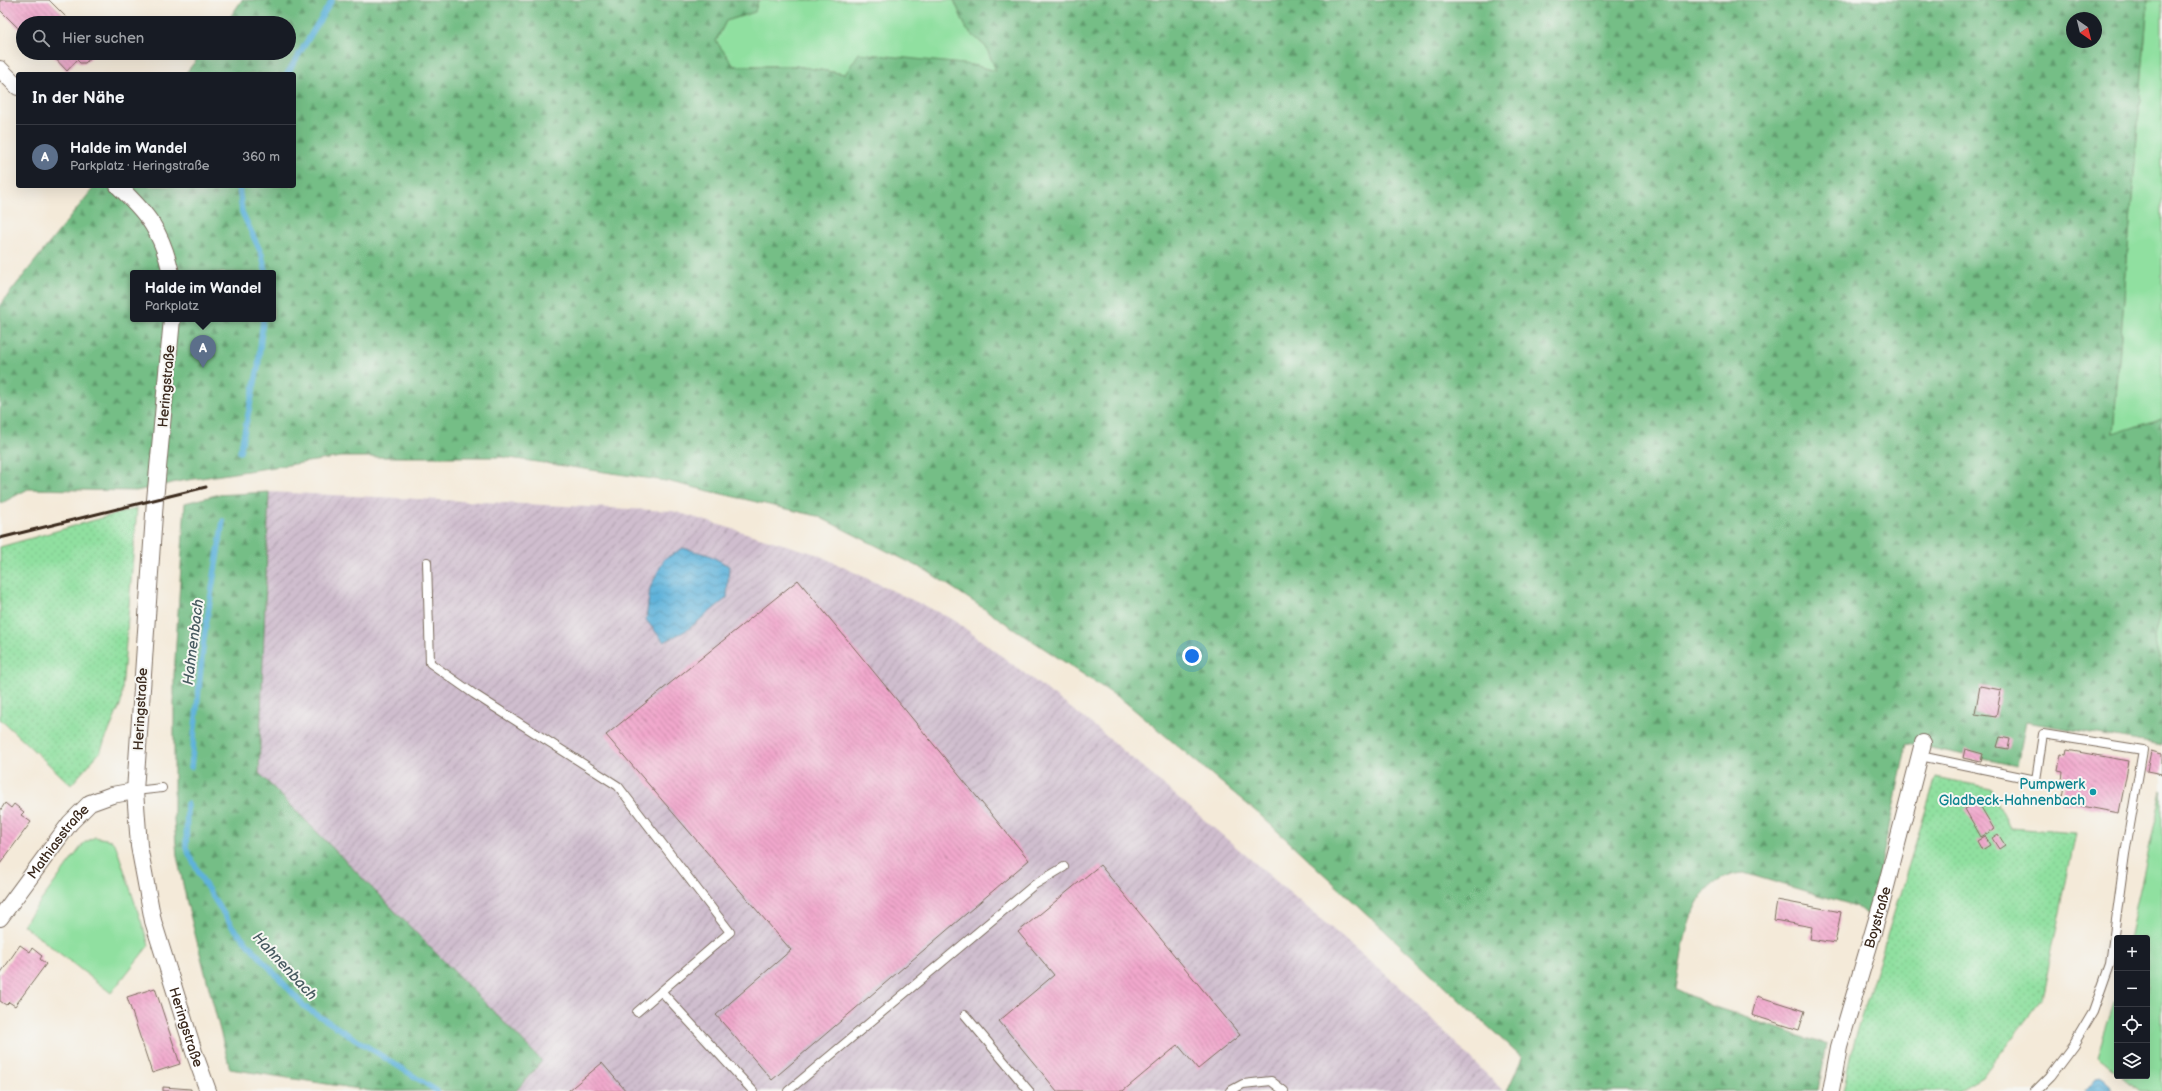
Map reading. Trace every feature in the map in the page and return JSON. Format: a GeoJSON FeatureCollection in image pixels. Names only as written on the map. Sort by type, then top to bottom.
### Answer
{"type":"FeatureCollection","features":[{"type":"Feature","properties":{"kind":"street"},"geometry":{"type":"LineString","coordinates":[[0,70],[16,85]]}},
{"type":"Feature","properties":{"kind":"street"},"geometry":{"type":"LineString","coordinates":[[120,188],[138,205],[157,231],[168,257],[170,270]]}},
{"type":"Feature","properties":{"kind":"street","name":"Heringstraße"},"geometry":{"type":"LineString","coordinates":[[172,322],[155,500],[135,791],[139,846],[153,921],[194,1052],[208,1091]]}},
{"type":"Feature","properties":{"kind":"street","name":"Boystraße"},"geometry":{"type":"LineString","coordinates":[[1831,1091],[1839,1047],[1882,902],[1922,749]]}},
{"type":"Feature","properties":{"kind":"street","name":"Mathiasstraße"},"geometry":{"type":"LineString","coordinates":[[0,918],[70,823],[90,803],[112,795],[135,791]]}},
{"type":"Feature","properties":{"kind":"lane"},"geometry":{"type":"LineString","coordinates":[[427,562],[430,663],[474,694],[618,786],[730,932],[637,1012]]}},
{"type":"Feature","properties":{"kind":"lane"},"geometry":{"type":"LineString","coordinates":[[1922,749],[2036,780],[2043,734],[2143,750],[2125,854],[2110,964],[2093,1012],[2070,1049],[2050,1076],[2036,1091]]}},
{"type":"Feature","properties":{"kind":"lane"},"geometry":{"type":"LineString","coordinates":[[135,791],[162,788]]}},
{"type":"Feature","properties":{"kind":"lane"},"geometry":{"type":"LineString","coordinates":[[788,1091],[1034,885],[1064,867]]}},
{"type":"Feature","properties":{"kind":"lane"},"geometry":{"type":"LineString","coordinates":[[661,991],[753,1091]]}},
{"type":"Feature","properties":{"kind":"lane"},"geometry":{"type":"LineString","coordinates":[[965,1015],[1029,1091]]}},
{"type":"Feature","properties":{"kind":"lane"},"geometry":{"type":"LineString","coordinates":[[1230,1091],[1243,1084],[1271,1082],[1284,1091]]}},
{"type":"Feature","properties":{"kind":"shaded area"},"geometry":{"type":"Polygon","coordinates":[[[269,492],[673,511],[816,554],[954,620],[1093,725],[1398,985],[1503,1091],[516,1091],[542,1061],[258,773],[269,492]]]}},
{"type":"Feature","properties":{"kind":"green space"},"geometry":{"type":"Polygon","coordinates":[[[242,0],[758,0],[755,12],[726,21],[716,41],[734,66],[796,66],[845,74],[859,53],[972,65],[996,71],[986,47],[967,30],[954,0],[2148,0],[2113,434],[2162,418],[2162,605],[2154,638],[2162,671],[2162,745],[2026,722],[2017,766],[1907,743],[1870,917],[1856,906],[1744,873],[1725,877],[1710,887],[1700,900],[1692,916],[1686,934],[1676,989],[1712,1006],[1827,1045],[1818,1091],[1507,1091],[1522,1058],[1259,814],[1125,702],[927,571],[817,516],[666,481],[503,457],[341,457],[181,481],[136,491],[28,489],[0,504],[0,305],[93,188],[296,188],[296,72],[187,72],[196,60],[296,60],[296,16],[231,16],[242,0]]]}},
{"type":"Feature","properties":{"kind":"green space"},"geometry":{"type":"Polygon","coordinates":[[[758,0],[954,0],[967,30],[986,47],[997,71],[972,65],[845,74],[796,66],[734,66],[716,41],[726,21],[754,12],[758,0]]]}},
{"type":"Feature","properties":{"kind":"green space"},"geometry":{"type":"Polygon","coordinates":[[[2148,0],[2162,0],[2162,418],[2113,435],[2148,0]]]}},
{"type":"Feature","properties":{"kind":"green space"},"geometry":{"type":"Polygon","coordinates":[[[269,492],[259,773],[542,1061],[516,1091],[372,1091],[230,1069],[187,903],[177,856],[174,820],[174,675],[185,503],[216,495],[269,492]]]}},
{"type":"Feature","properties":{"kind":"green space"},"geometry":{"type":"Polygon","coordinates":[[[137,508],[121,703],[100,752],[71,785],[0,719],[0,547],[137,508]]]}},
{"type":"Feature","properties":{"kind":"green space"},"geometry":{"type":"Polygon","coordinates":[[[2162,605],[2162,671],[2154,638],[2162,605]]]}},
{"type":"Feature","properties":{"kind":"green space"},"geometry":{"type":"Polygon","coordinates":[[[1936,777],[1990,788],[2011,828],[2076,833],[2042,999],[1982,1077],[1958,1091],[1843,1091],[1852,1049],[1936,777]]]}},
{"type":"Feature","properties":{"kind":"green space"},"geometry":{"type":"Polygon","coordinates":[[[2162,791],[2162,1091],[2139,1091],[2125,1079],[2150,1079],[2150,935],[2130,935],[2162,791]]]}},
{"type":"Feature","properties":{"kind":"green space"},"geometry":{"type":"Polygon","coordinates":[[[95,837],[111,840],[116,846],[149,945],[111,993],[23,925],[84,843],[95,837]]]}},
{"type":"Feature","properties":{"kind":"green space"},"geometry":{"type":"Polygon","coordinates":[[[2114,1003],[2114,1070],[2097,1056],[2114,1003]]]}},
{"type":"Feature","properties":{"kind":"water"},"geometry":{"type":"Polygon","coordinates":[[[683,548],[709,555],[729,566],[727,598],[687,630],[664,642],[646,620],[650,588],[664,559],[683,548]]]}},
{"type":"Feature","properties":{"kind":"water"},"geometry":{"type":"Polygon","coordinates":[[[2102,1077],[2109,1083],[2113,1091],[2085,1091],[2096,1078],[2102,1077]]]}},
{"type":"Feature","properties":{"kind":"building"},"geometry":{"type":"Polygon","coordinates":[[[0,0],[49,0],[65,16],[16,16],[16,26],[0,10],[0,0]]]}},
{"type":"Feature","properties":{"kind":"building"},"geometry":{"type":"Polygon","coordinates":[[[57,60],[77,60],[67,71],[57,60]]]}},
{"type":"Feature","properties":{"kind":"building"},"geometry":{"type":"Polygon","coordinates":[[[77,60],[88,60],[85,63],[80,63],[77,60]]]}},
{"type":"Feature","properties":{"kind":"building"},"geometry":{"type":"Polygon","coordinates":[[[798,580],[1029,860],[772,1080],[716,1015],[791,950],[606,735],[798,580]]]}},
{"type":"Feature","properties":{"kind":"building"},"geometry":{"type":"Polygon","coordinates":[[[1980,686],[2001,690],[1996,717],[1975,714],[1980,686]]]}},
{"type":"Feature","properties":{"kind":"building"},"geometry":{"type":"Polygon","coordinates":[[[2000,737],[2010,739],[2008,749],[1997,747],[2000,737]]]}},
{"type":"Feature","properties":{"kind":"building"},"geometry":{"type":"Polygon","coordinates":[[[1965,749],[1983,754],[1981,762],[1963,758],[1965,749]]]}},
{"type":"Feature","properties":{"kind":"building","name":"Pumpwerk Gladbeck-Hahnenbach"},"geometry":{"type":"Polygon","coordinates":[[[2067,750],[2129,761],[2119,813],[2061,802],[2065,781],[2062,781],[2063,772],[2058,771],[2061,754],[2066,755],[2067,750]]]}},
{"type":"Feature","properties":{"kind":"building"},"geometry":{"type":"Polygon","coordinates":[[[2151,751],[2162,754],[2162,774],[2147,771],[2151,751]]]}},
{"type":"Feature","properties":{"kind":"building"},"geometry":{"type":"Polygon","coordinates":[[[1978,802],[1994,829],[1981,837],[1965,809],[1978,802]]]}},
{"type":"Feature","properties":{"kind":"building"},"geometry":{"type":"Polygon","coordinates":[[[5,803],[11,808],[14,804],[24,812],[21,815],[31,822],[0,864],[0,811],[5,803]]]}},
{"type":"Feature","properties":{"kind":"building"},"geometry":{"type":"Polygon","coordinates":[[[1998,834],[2005,845],[1999,849],[1992,838],[1998,834]]]}},
{"type":"Feature","properties":{"kind":"building"},"geometry":{"type":"Polygon","coordinates":[[[1985,836],[1990,845],[1982,850],[1977,841],[1985,836]]]}},
{"type":"Feature","properties":{"kind":"building"},"geometry":{"type":"Polygon","coordinates":[[[1100,865],[1240,1035],[1198,1069],[1178,1045],[1123,1091],[1057,1091],[999,1021],[1054,975],[1018,932],[1100,865]]]}},
{"type":"Feature","properties":{"kind":"building"},"geometry":{"type":"Polygon","coordinates":[[[1777,900],[1841,912],[1835,943],[1810,939],[1812,927],[1774,920],[1777,900]]]}},
{"type":"Feature","properties":{"kind":"building"},"geometry":{"type":"Polygon","coordinates":[[[20,945],[30,952],[32,948],[42,956],[40,959],[46,964],[15,1006],[9,1002],[6,1005],[0,1001],[0,974],[20,945]]]}},
{"type":"Feature","properties":{"kind":"building"},"geometry":{"type":"Polygon","coordinates":[[[155,988],[180,1064],[152,1073],[127,997],[155,988]]]}},
{"type":"Feature","properties":{"kind":"building"},"geometry":{"type":"Polygon","coordinates":[[[1757,996],[1805,1011],[1799,1030],[1752,1015],[1757,996]]]}},
{"type":"Feature","properties":{"kind":"building"},"geometry":{"type":"Polygon","coordinates":[[[602,1063],[626,1091],[568,1091],[602,1063]]]}},
{"type":"Feature","properties":{"kind":"building"},"geometry":{"type":"Polygon","coordinates":[[[163,1087],[191,1089],[191,1091],[163,1091],[163,1087]]]}},
{"type":"Feature","properties":{"kind":"waterway","name":"Hahnenbach"},"geometry":{"type":"LineString","coordinates":[[296,59],[332,0]]}},
{"type":"Feature","properties":{"kind":"waterway","name":"Hahnenbach"},"geometry":{"type":"LineString","coordinates":[[288,72],[296,60]]}},
{"type":"Feature","properties":{"kind":"waterway","name":"Hahnenbach"},"geometry":{"type":"LineString","coordinates":[[239,188],[242,212],[262,255],[265,270]]}},
{"type":"Feature","properties":{"kind":"waterway","name":"Hahnenbach"},"geometry":{"type":"LineString","coordinates":[[240,452],[258,368],[263,322]]}},
{"type":"Feature","properties":{"kind":"waterway","name":"Hahnenbach"},"geometry":{"type":"LineString","coordinates":[[191,767],[204,638],[223,521]]}},
{"type":"Feature","properties":{"kind":"waterway","name":"Hahnenbach"},"geometry":{"type":"LineString","coordinates":[[187,804],[186,848],[204,883],[231,925],[305,1007],[437,1091]]}},
{"type":"Feature","properties":{"kind":"railway"},"geometry":{"type":"LineString","coordinates":[[0,538],[206,487]]}},
{"type":"Feature","properties":{"kind":"place","name":"Halde im Wandel"},"geometry":{"type":"Point","coordinates":[203,368]}},
{"type":"Feature","properties":{"kind":"place","name":"Pumpwerk Gladbeck-Hahnenbach"},"geometry":{"type":"Point","coordinates":[2093,792]}}]}
